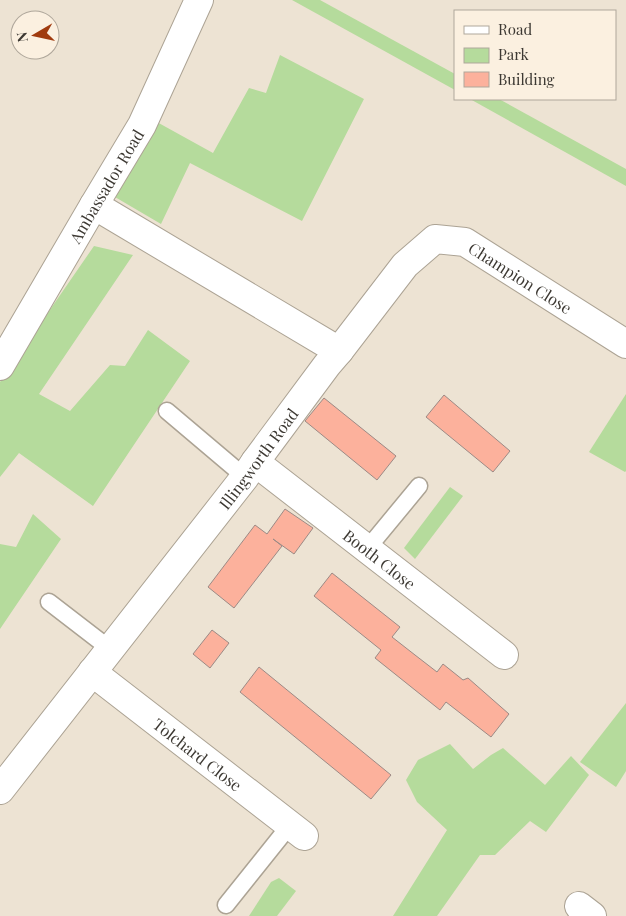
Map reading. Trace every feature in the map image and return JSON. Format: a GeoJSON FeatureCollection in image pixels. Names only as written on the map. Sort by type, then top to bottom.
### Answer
{"type":"FeatureCollection","features":[{"type":"Feature","properties":{"kind":"street","name":"Ambassador Road"},"geometry":{"type":"LineString","coordinates":[[4,352],[142,125],[199,0]]}},
{"type":"Feature","properties":{"kind":"street"},"geometry":{"type":"LineString","coordinates":[[94,205],[339,351]]}},
{"type":"Feature","properties":{"kind":"street","name":"Champion Close"},"geometry":{"type":"LineString","coordinates":[[339,351],[404,265],[435,239],[465,242],[626,344]]}},
{"type":"Feature","properties":{"kind":"street","name":"Illingworth Road"},"geometry":{"type":"LineString","coordinates":[[0,790],[250,469],[339,351]]}},
{"type":"Feature","properties":{"kind":"street","name":"Booth Close"},"geometry":{"type":"LineString","coordinates":[[250,469],[368,549],[504,655]]}},
{"type":"Feature","properties":{"kind":"street","name":"Tolchard Close"},"geometry":{"type":"LineString","coordinates":[[92,672],[297,830]]}},
{"type":"Feature","properties":{"kind":"lane"},"geometry":{"type":"LineString","coordinates":[[167,411],[250,469]]}},
{"type":"Feature","properties":{"kind":"lane"},"geometry":{"type":"LineString","coordinates":[[368,549],[419,486]]}},
{"type":"Feature","properties":{"kind":"lane"},"geometry":{"type":"LineString","coordinates":[[49,602],[110,649]]}},
{"type":"Feature","properties":{"kind":"lane"},"geometry":{"type":"LineString","coordinates":[[226,905],[297,830]]}},
{"type":"Feature","properties":{"kind":"green space"},"geometry":{"type":"Polygon","coordinates":[[[292,0],[320,0],[454,73],[454,89],[292,0]]]}},
{"type":"Feature","properties":{"kind":"green space"},"geometry":{"type":"Polygon","coordinates":[[[280,55],[364,99],[302,221],[190,163],[161,224],[103,190],[146,116],[213,153],[249,88],[266,93],[280,55]]]}},
{"type":"Feature","properties":{"kind":"green space"},"geometry":{"type":"Polygon","coordinates":[[[472,100],[501,100],[626,169],[626,186],[472,100]]]}},
{"type":"Feature","properties":{"kind":"green space"},"geometry":{"type":"Polygon","coordinates":[[[94,246],[133,255],[39,394],[70,411],[110,365],[125,366],[148,330],[190,361],[93,506],[19,453],[0,477],[0,382],[94,246]]]}},
{"type":"Feature","properties":{"kind":"green space"},"geometry":{"type":"Polygon","coordinates":[[[626,394],[626,471],[625,472],[589,452],[626,394]]]}},
{"type":"Feature","properties":{"kind":"green space"},"geometry":{"type":"Polygon","coordinates":[[[450,487],[463,496],[415,559],[404,548],[450,487]]]}},
{"type":"Feature","properties":{"kind":"green space"},"geometry":{"type":"Polygon","coordinates":[[[33,514],[61,539],[0,629],[0,544],[16,547],[33,514]]]}},
{"type":"Feature","properties":{"kind":"green space"},"geometry":{"type":"Polygon","coordinates":[[[626,703],[626,771],[616,787],[580,762],[626,703]]]}},
{"type":"Feature","properties":{"kind":"green space"},"geometry":{"type":"Polygon","coordinates":[[[450,744],[473,769],[503,748],[545,785],[571,756],[589,775],[546,832],[530,821],[495,855],[480,855],[437,916],[393,916],[447,830],[417,802],[406,780],[418,760],[450,744]]]}},
{"type":"Feature","properties":{"kind":"green space"},"geometry":{"type":"Polygon","coordinates":[[[279,878],[296,891],[277,916],[249,916],[271,882],[279,878]]]}},
{"type":"Feature","properties":{"kind":"building"},"geometry":{"type":"Polygon","coordinates":[[[444,395],[510,451],[493,472],[426,417],[444,395]]]}},
{"type":"Feature","properties":{"kind":"building"},"geometry":{"type":"Polygon","coordinates":[[[324,398],[396,456],[377,480],[305,421],[324,398]]]}},
{"type":"Feature","properties":{"kind":"building"},"geometry":{"type":"Polygon","coordinates":[[[285,509],[313,528],[294,554],[273,539],[282,546],[234,608],[208,587],[255,525],[267,534],[285,509]]]}},
{"type":"Feature","properties":{"kind":"building"},"geometry":{"type":"Polygon","coordinates":[[[332,573],[400,627],[392,637],[437,672],[443,664],[463,680],[468,678],[509,714],[491,737],[446,702],[440,710],[375,658],[381,650],[314,596],[332,573]]]}},
{"type":"Feature","properties":{"kind":"building"},"geometry":{"type":"Polygon","coordinates":[[[212,630],[229,643],[210,668],[193,654],[212,630]]]}},
{"type":"Feature","properties":{"kind":"building"},"geometry":{"type":"Polygon","coordinates":[[[259,667],[391,775],[371,799],[240,692],[259,667]]]}}]}
